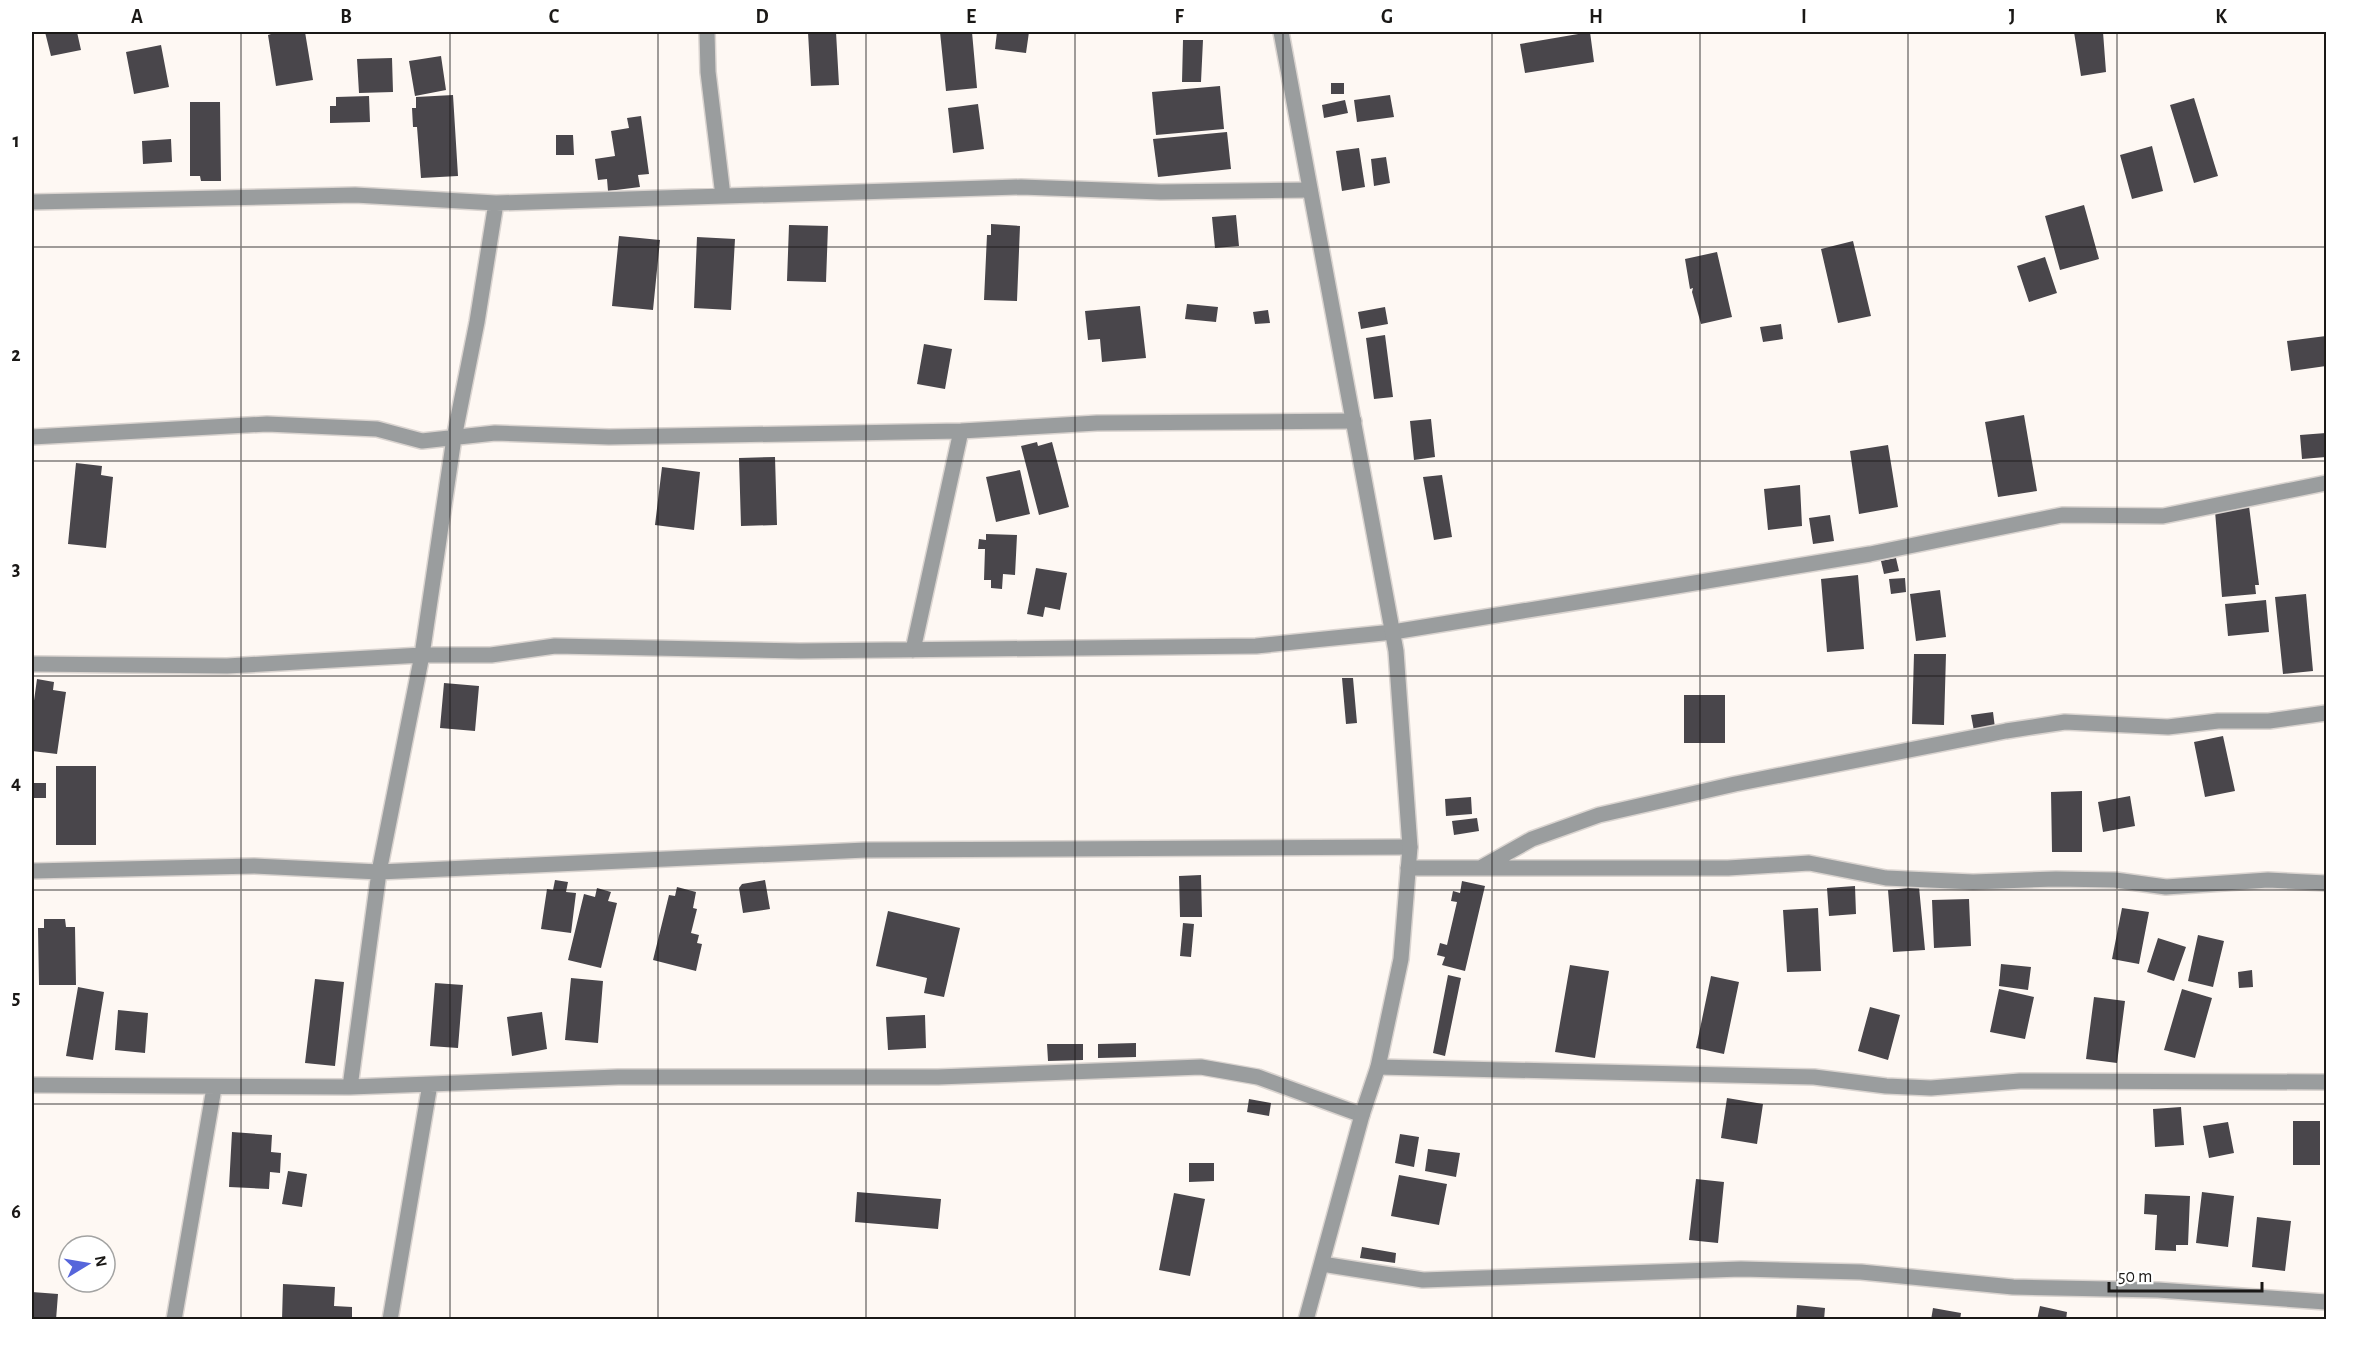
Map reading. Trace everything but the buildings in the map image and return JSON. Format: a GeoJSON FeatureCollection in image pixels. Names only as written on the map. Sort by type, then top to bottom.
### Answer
{"type":"FeatureCollection","features":[{"type":"Feature","properties":{"kind":"street"},"geometry":{"type":"LineString","coordinates":[[707,32],[708,72],[723,196]]}},
{"type":"Feature","properties":{"kind":"street"},"geometry":{"type":"LineString","coordinates":[[1281,32],[1393,632],[1410,848],[1401,959],[1378,1067],[1362,1115],[1306,1320]]}},
{"type":"Feature","properties":{"kind":"street"},"geometry":{"type":"LineString","coordinates":[[32,202],[355,195],[496,203],[1021,187],[1161,192],[1310,190]]}},
{"type":"Feature","properties":{"kind":"street"},"geometry":{"type":"LineString","coordinates":[[350,1087],[380,872],[422,655],[454,438],[479,312],[496,203]]}},
{"type":"Feature","properties":{"kind":"street"},"geometry":{"type":"LineString","coordinates":[[32,437],[267,424],[377,429],[422,441],[495,433],[609,437],[961,430],[1097,423],[1354,421]]}},
{"type":"Feature","properties":{"kind":"street"},"geometry":{"type":"LineString","coordinates":[[913,650],[961,430]]}},
{"type":"Feature","properties":{"kind":"street"},"geometry":{"type":"LineString","coordinates":[[32,664],[227,666],[422,655],[490,655],[555,646],[800,651],[1245,646],[1393,632],[1870,554],[2062,515],[2163,516],[2326,483]]}},
{"type":"Feature","properties":{"kind":"street"},"geometry":{"type":"LineString","coordinates":[[1482,867],[1532,839],[1599,815],[1736,784],[2006,731],[2065,722],[2168,727],[2218,721],[2269,721],[2326,713]]}},
{"type":"Feature","properties":{"kind":"street"},"geometry":{"type":"LineString","coordinates":[[32,871],[255,866],[380,872],[866,850],[1410,848]]}},
{"type":"Feature","properties":{"kind":"street"},"geometry":{"type":"LineString","coordinates":[[1408,868],[1482,867],[1571,870],[1728,868],[1809,863],[1886,878],[1973,882],[2056,879],[2115,880],[2166,886],[2268,880],[2326,884]]}},
{"type":"Feature","properties":{"kind":"street"},"geometry":{"type":"LineString","coordinates":[[32,1085],[214,1088],[350,1087],[618,1077],[938,1077],[1201,1067],[1257,1077],[1362,1115]]}},
{"type":"Feature","properties":{"kind":"street"},"geometry":{"type":"LineString","coordinates":[[1378,1067],[1814,1077],[1886,1086],[1931,1088],[2020,1081],[2326,1082]]}},
{"type":"Feature","properties":{"kind":"street"},"geometry":{"type":"LineString","coordinates":[[390,1320],[430,1084]]}},
{"type":"Feature","properties":{"kind":"street"},"geometry":{"type":"LineString","coordinates":[[174,1320],[214,1088]]}},
{"type":"Feature","properties":{"kind":"street"},"geometry":{"type":"LineString","coordinates":[[1322,1264],[1423,1280],[1740,1269],[1861,1272],[2013,1287],[2158,1290],[2326,1302]]}}]}
